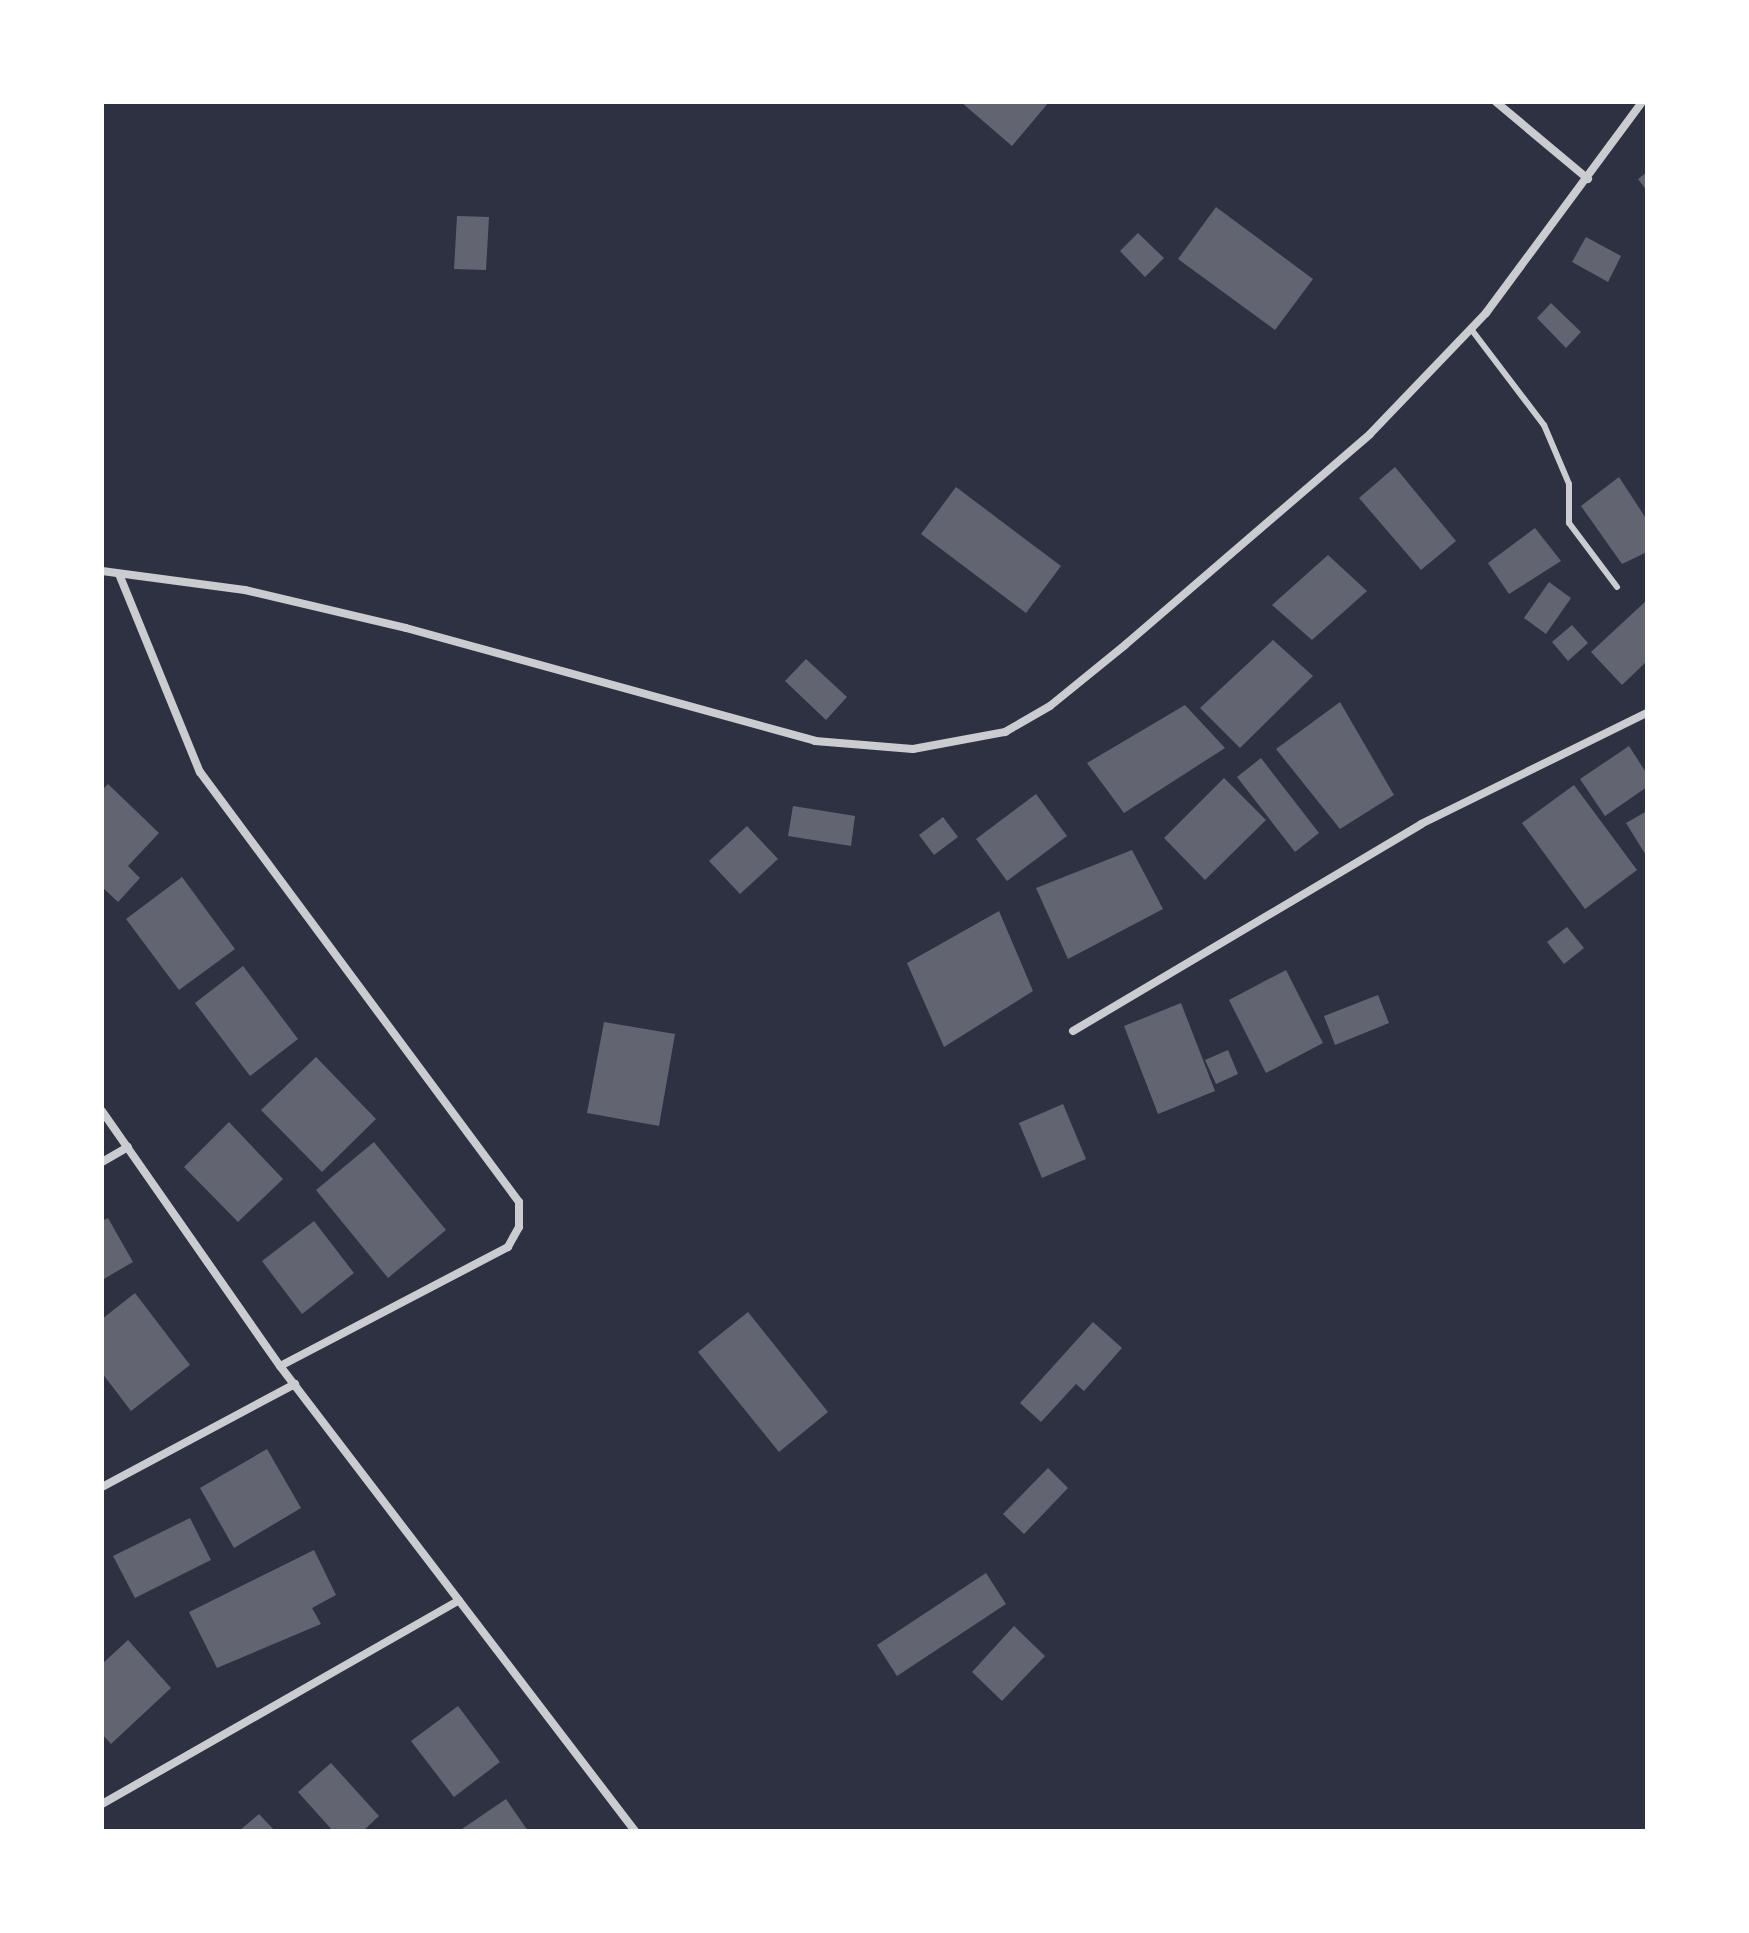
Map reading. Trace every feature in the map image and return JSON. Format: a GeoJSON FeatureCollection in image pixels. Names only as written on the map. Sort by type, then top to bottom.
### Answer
{"type":"FeatureCollection","features":[{"type":"Feature","properties":{"kind":"street"},"geometry":{"type":"LineString","coordinates":[[1496,102],[1588,179]]}},
{"type":"Feature","properties":{"kind":"street"},"geometry":{"type":"LineString","coordinates":[[102,571],[245,590],[406,628],[815,741],[913,749],[960,743],[1005,732],[1050,706],[1370,434],[1471,329],[1531,259],[1642,102]]}},
{"type":"Feature","properties":{"kind":"street"},"geometry":{"type":"LineString","coordinates":[[119,574],[200,772],[519,1202],[519,1227],[508,1247],[280,1366]]}},
{"type":"Feature","properties":{"kind":"street"},"geometry":{"type":"LineString","coordinates":[[1073,1031],[1421,824],[1647,713]]}},
{"type":"Feature","properties":{"kind":"street"},"geometry":{"type":"LineString","coordinates":[[102,1111],[280,1366],[635,1831]]}},
{"type":"Feature","properties":{"kind":"street"},"geometry":{"type":"LineString","coordinates":[[102,1162],[128,1147]]}},
{"type":"Feature","properties":{"kind":"street"},"geometry":{"type":"LineString","coordinates":[[102,1487],[295,1384]]}},
{"type":"Feature","properties":{"kind":"street"},"geometry":{"type":"LineString","coordinates":[[102,1804],[459,1600]]}},
{"type":"Feature","properties":{"kind":"lane"},"geometry":{"type":"LineString","coordinates":[[1471,329],[1544,425],[1569,484],[1569,523],[1617,587]]}},
{"type":"Feature","properties":{"kind":"building"},"geometry":{"type":"Polygon","coordinates":[[[961,102],[1049,102],[1012,146],[961,102]]]}},
{"type":"Feature","properties":{"kind":"building"},"geometry":{"type":"Polygon","coordinates":[[[1647,172],[1647,191],[1638,179],[1647,172]]]}},
{"type":"Feature","properties":{"kind":"building"},"geometry":{"type":"Polygon","coordinates":[[[1216,207],[1313,279],[1275,330],[1178,259],[1216,207]]]}},
{"type":"Feature","properties":{"kind":"building"},"geometry":{"type":"Polygon","coordinates":[[[457,216],[489,217],[486,270],[454,269],[457,216]]]}},
{"type":"Feature","properties":{"kind":"building"},"geometry":{"type":"Polygon","coordinates":[[[1138,233],[1164,258],[1145,277],[1120,251],[1138,233]]]}},
{"type":"Feature","properties":{"kind":"building"},"geometry":{"type":"Polygon","coordinates":[[[1586,237],[1621,256],[1608,282],[1572,262],[1586,237]]]}},
{"type":"Feature","properties":{"kind":"building"},"geometry":{"type":"Polygon","coordinates":[[[1551,303],[1581,332],[1566,348],[1537,318],[1551,303]]]}},
{"type":"Feature","properties":{"kind":"building"},"geometry":{"type":"Polygon","coordinates":[[[1395,467],[1456,541],[1421,570],[1359,498],[1395,467]]]}},
{"type":"Feature","properties":{"kind":"building"},"geometry":{"type":"Polygon","coordinates":[[[1619,477],[1647,520],[1647,552],[1622,564],[1581,506],[1619,477]]]}},
{"type":"Feature","properties":{"kind":"building"},"geometry":{"type":"Polygon","coordinates":[[[956,487],[1061,566],[1026,613],[921,534],[956,487]]]}},
{"type":"Feature","properties":{"kind":"building"},"geometry":{"type":"Polygon","coordinates":[[[1535,528],[1561,561],[1509,594],[1488,563],[1535,528]]]}},
{"type":"Feature","properties":{"kind":"building"},"geometry":{"type":"Polygon","coordinates":[[[1328,555],[1367,591],[1312,640],[1272,605],[1328,555]]]}},
{"type":"Feature","properties":{"kind":"building"},"geometry":{"type":"Polygon","coordinates":[[[1549,582],[1571,598],[1546,634],[1524,618],[1549,582]]]}},
{"type":"Feature","properties":{"kind":"building"},"geometry":{"type":"Polygon","coordinates":[[[1647,600],[1647,661],[1622,685],[1591,652],[1647,600]]]}},
{"type":"Feature","properties":{"kind":"building"},"geometry":{"type":"Polygon","coordinates":[[[1572,625],[1588,643],[1568,661],[1552,642],[1572,625]]]}},
{"type":"Feature","properties":{"kind":"building"},"geometry":{"type":"Polygon","coordinates":[[[1273,640],[1313,676],[1240,748],[1200,708],[1273,640]]]}},
{"type":"Feature","properties":{"kind":"building"},"geometry":{"type":"Polygon","coordinates":[[[806,659],[847,697],[826,720],[785,681],[806,659]]]}},
{"type":"Feature","properties":{"kind":"building"},"geometry":{"type":"Polygon","coordinates":[[[1340,702],[1394,795],[1340,829],[1276,749],[1340,702]]]}},
{"type":"Feature","properties":{"kind":"building"},"geometry":{"type":"Polygon","coordinates":[[[1185,705],[1225,748],[1124,813],[1087,763],[1185,705]]]}},
{"type":"Feature","properties":{"kind":"building"},"geometry":{"type":"Polygon","coordinates":[[[1629,746],[1647,774],[1647,787],[1605,816],[1580,779],[1629,746]]]}},
{"type":"Feature","properties":{"kind":"building"},"geometry":{"type":"Polygon","coordinates":[[[1261,758],[1319,833],[1295,852],[1237,777],[1261,758]]]}},
{"type":"Feature","properties":{"kind":"building"},"geometry":{"type":"Polygon","coordinates":[[[1224,778],[1266,820],[1205,880],[1164,838],[1224,778]]]}},
{"type":"Feature","properties":{"kind":"building"},"geometry":{"type":"Polygon","coordinates":[[[108,784],[159,833],[128,866],[140,878],[118,902],[102,887],[102,790],[108,784]]]}},
{"type":"Feature","properties":{"kind":"building"},"geometry":{"type":"Polygon","coordinates":[[[1574,785],[1637,870],[1585,909],[1522,823],[1574,785]]]}},
{"type":"Feature","properties":{"kind":"building"},"geometry":{"type":"Polygon","coordinates":[[[1036,794],[1067,836],[1007,881],[976,839],[1036,794]]]}},
{"type":"Feature","properties":{"kind":"building"},"geometry":{"type":"Polygon","coordinates":[[[793,806],[855,816],[851,846],[788,836],[793,806]]]}},
{"type":"Feature","properties":{"kind":"building"},"geometry":{"type":"Polygon","coordinates":[[[1647,811],[1647,857],[1626,823],[1647,811]]]}},
{"type":"Feature","properties":{"kind":"building"},"geometry":{"type":"Polygon","coordinates":[[[943,817],[958,837],[934,855],[919,835],[943,817]]]}},
{"type":"Feature","properties":{"kind":"building"},"geometry":{"type":"Polygon","coordinates":[[[747,826],[778,859],[740,894],[709,861],[747,826]]]}},
{"type":"Feature","properties":{"kind":"building"},"geometry":{"type":"Polygon","coordinates":[[[1132,850],[1163,909],[1068,959],[1036,888],[1132,850]]]}},
{"type":"Feature","properties":{"kind":"building"},"geometry":{"type":"Polygon","coordinates":[[[182,877],[235,949],[179,990],[126,919],[182,877]]]}},
{"type":"Feature","properties":{"kind":"building"},"geometry":{"type":"Polygon","coordinates":[[[999,911],[1033,991],[944,1047],[907,963],[999,911]]]}},
{"type":"Feature","properties":{"kind":"building"},"geometry":{"type":"Polygon","coordinates":[[[1567,927],[1584,948],[1564,964],[1547,942],[1567,927]]]}},
{"type":"Feature","properties":{"kind":"building"},"geometry":{"type":"Polygon","coordinates":[[[243,966],[298,1039],[250,1076],[195,1003],[243,966]]]}},
{"type":"Feature","properties":{"kind":"building"},"geometry":{"type":"Polygon","coordinates":[[[1286,970],[1323,1043],[1266,1073],[1229,1000],[1286,970]]]}},
{"type":"Feature","properties":{"kind":"building"},"geometry":{"type":"Polygon","coordinates":[[[1378,995],[1389,1023],[1335,1045],[1324,1016],[1378,995]]]}},
{"type":"Feature","properties":{"kind":"building"},"geometry":{"type":"Polygon","coordinates":[[[1181,1003],[1215,1091],[1158,1114],[1124,1026],[1181,1003]]]}},
{"type":"Feature","properties":{"kind":"building"},"geometry":{"type":"Polygon","coordinates":[[[604,1022],[675,1034],[659,1126],[587,1113],[604,1022]]]}},
{"type":"Feature","properties":{"kind":"building"},"geometry":{"type":"Polygon","coordinates":[[[1228,1050],[1238,1074],[1216,1084],[1205,1060],[1228,1050]]]}},
{"type":"Feature","properties":{"kind":"building"},"geometry":{"type":"Polygon","coordinates":[[[316,1057],[376,1119],[322,1172],[261,1110],[316,1057]]]}},
{"type":"Feature","properties":{"kind":"building"},"geometry":{"type":"Polygon","coordinates":[[[1063,1104],[1086,1159],[1042,1178],[1019,1123],[1063,1104]]]}},
{"type":"Feature","properties":{"kind":"building"},"geometry":{"type":"Polygon","coordinates":[[[229,1122],[283,1179],[238,1222],[184,1167],[229,1122]]]}},
{"type":"Feature","properties":{"kind":"building"},"geometry":{"type":"Polygon","coordinates":[[[374,1142],[446,1230],[388,1278],[316,1190],[374,1142]]]}},
{"type":"Feature","properties":{"kind":"building"},"geometry":{"type":"Polygon","coordinates":[[[108,1218],[133,1262],[102,1280],[102,1221],[108,1218]]]}},
{"type":"Feature","properties":{"kind":"building"},"geometry":{"type":"Polygon","coordinates":[[[314,1221],[354,1273],[302,1314],[262,1261],[314,1221]]]}},
{"type":"Feature","properties":{"kind":"building"},"geometry":{"type":"Polygon","coordinates":[[[135,1293],[190,1365],[131,1411],[102,1373],[102,1319],[135,1293]]]}},
{"type":"Feature","properties":{"kind":"building"},"geometry":{"type":"Polygon","coordinates":[[[748,1312],[828,1412],[779,1452],[698,1352],[748,1312]]]}},
{"type":"Feature","properties":{"kind":"building"},"geometry":{"type":"Polygon","coordinates":[[[1093,1322],[1122,1348],[1084,1391],[1076,1384],[1041,1422],[1020,1403],[1093,1322]]]}},
{"type":"Feature","properties":{"kind":"building"},"geometry":{"type":"Polygon","coordinates":[[[267,1449],[301,1508],[234,1548],[200,1488],[267,1449]]]}},
{"type":"Feature","properties":{"kind":"building"},"geometry":{"type":"Polygon","coordinates":[[[1048,1468],[1068,1488],[1024,1534],[1003,1514],[1048,1468]]]}},
{"type":"Feature","properties":{"kind":"building"},"geometry":{"type":"Polygon","coordinates":[[[190,1518],[211,1560],[135,1598],[113,1556],[190,1518]]]}},
{"type":"Feature","properties":{"kind":"building"},"geometry":{"type":"Polygon","coordinates":[[[314,1550],[336,1595],[312,1608],[321,1624],[217,1668],[189,1612],[314,1550]]]}},
{"type":"Feature","properties":{"kind":"building"},"geometry":{"type":"Polygon","coordinates":[[[986,1573],[1006,1604],[897,1676],[877,1645],[986,1573]]]}},
{"type":"Feature","properties":{"kind":"building"},"geometry":{"type":"Polygon","coordinates":[[[1014,1626],[1045,1656],[1002,1701],[972,1672],[1014,1626]]]}},
{"type":"Feature","properties":{"kind":"building"},"geometry":{"type":"Polygon","coordinates":[[[128,1640],[171,1688],[111,1744],[102,1734],[102,1664],[128,1640]]]}},
{"type":"Feature","properties":{"kind":"building"},"geometry":{"type":"Polygon","coordinates":[[[458,1706],[500,1762],[454,1797],[411,1741],[458,1706]]]}},
{"type":"Feature","properties":{"kind":"building"},"geometry":{"type":"Polygon","coordinates":[[[331,1763],[379,1816],[363,1831],[333,1831],[298,1792],[331,1763]]]}},
{"type":"Feature","properties":{"kind":"building"},"geometry":{"type":"Polygon","coordinates":[[[506,1799],[528,1831],[459,1831],[506,1799]]]}},
{"type":"Feature","properties":{"kind":"building"},"geometry":{"type":"Polygon","coordinates":[[[259,1814],[275,1831],[239,1831],[259,1814]]]}}]}
